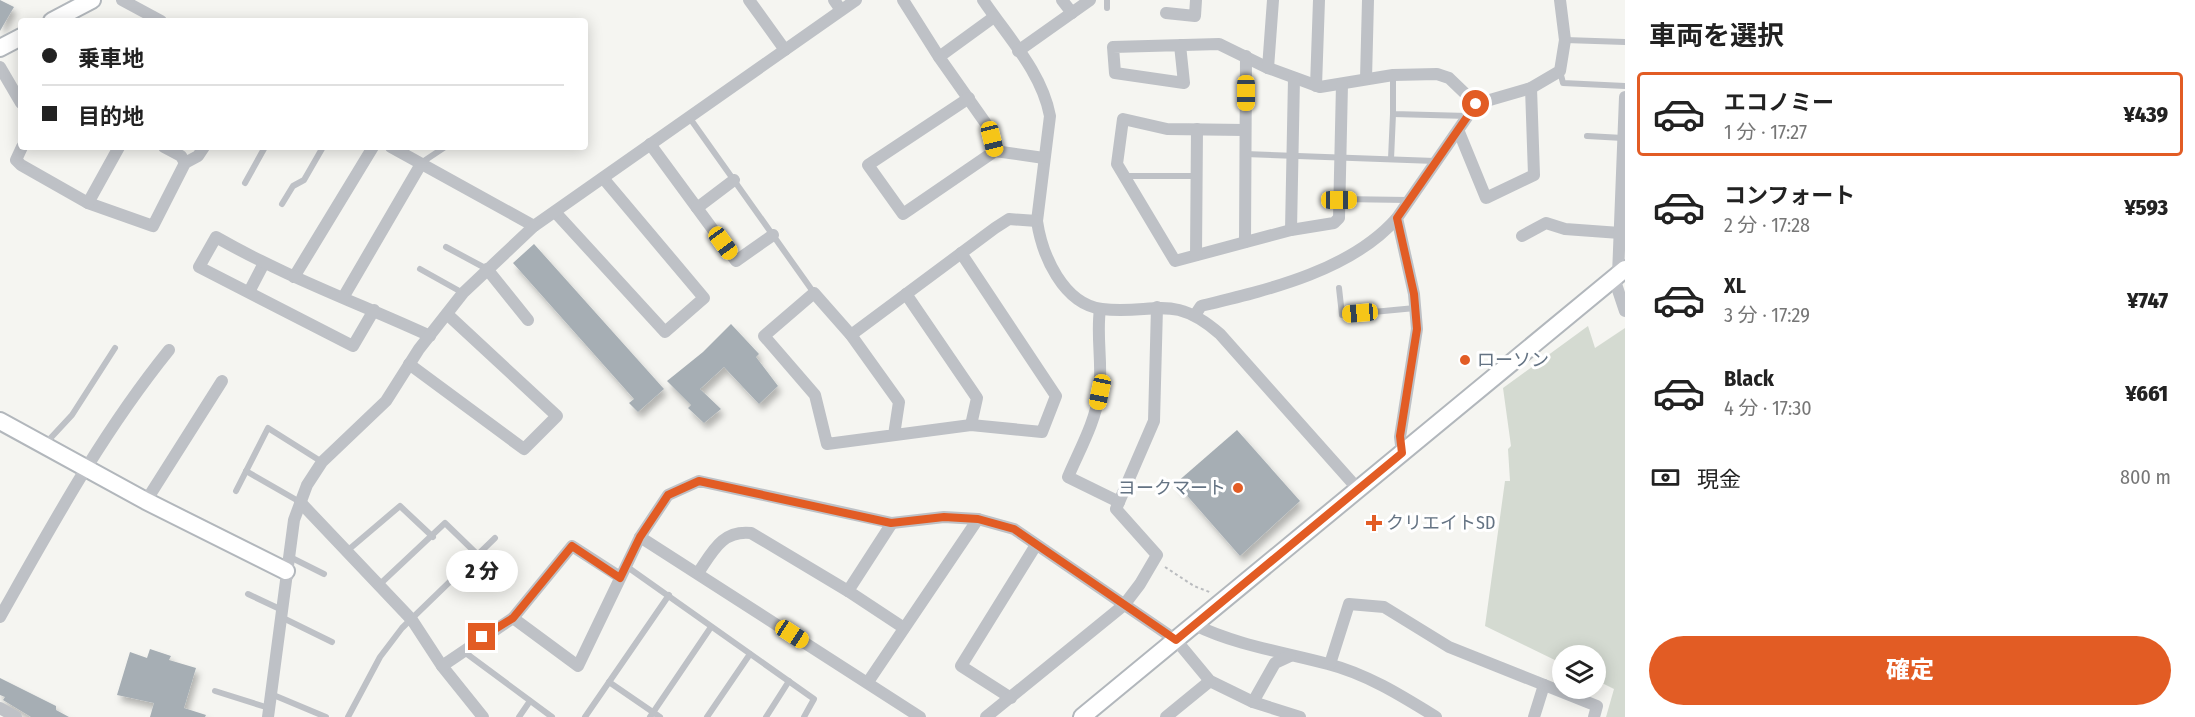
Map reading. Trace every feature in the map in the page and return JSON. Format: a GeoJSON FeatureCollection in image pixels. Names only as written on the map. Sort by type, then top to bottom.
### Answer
{"type":"FeatureCollection","features":[{"type":"Feature","properties":{"kind":"street"},"geometry":{"type":"LineString","coordinates":[[58,18],[92,0]]}},
{"type":"Feature","properties":{"kind":"street"},"geometry":{"type":"LineString","coordinates":[[122,0],[155,18]]}},
{"type":"Feature","properties":{"kind":"street"},"geometry":{"type":"LineString","coordinates":[[749,0],[785,50]]}},
{"type":"Feature","properties":{"kind":"street"},"geometry":{"type":"LineString","coordinates":[[268,713],[288,564],[300,502],[322,462],[386,401],[409,364],[463,293],[534,226],[785,50],[838,5],[856,0]]}},
{"type":"Feature","properties":{"kind":"street"},"geometry":{"type":"LineString","coordinates":[[903,0],[939,57],[989,128],[995,151]]}},
{"type":"Feature","properties":{"kind":"street"},"geometry":{"type":"LineString","coordinates":[[983,0],[1037,80],[1048,104],[1050,116],[1037,221],[1039,238],[1058,278],[1076,298],[1100,309],[1165,306],[1195,315],[1220,334],[1357,488]]}},
{"type":"Feature","properties":{"kind":"street"},"geometry":{"type":"LineString","coordinates":[[1062,0],[1072,13]]}},
{"type":"Feature","properties":{"kind":"street"},"geometry":{"type":"LineString","coordinates":[[1018,51],[1090,0]]}},
{"type":"Feature","properties":{"kind":"street"},"geometry":{"type":"LineString","coordinates":[[1166,13],[1195,16],[1196,0]]}},
{"type":"Feature","properties":{"kind":"street"},"geometry":{"type":"LineString","coordinates":[[1268,68],[1273,0]]}},
{"type":"Feature","properties":{"kind":"street"},"geometry":{"type":"LineString","coordinates":[[1316,86],[1319,0]]}},
{"type":"Feature","properties":{"kind":"street"},"geometry":{"type":"LineString","coordinates":[[1366,79],[1368,0]]}},
{"type":"Feature","properties":{"kind":"street"},"geometry":{"type":"LineString","coordinates":[[1195,315],[1202,306],[1302,280],[1382,235],[1397,218],[1435,161],[1459,132],[1476,104],[1530,88],[1560,71],[1565,40],[1560,0]]}},
{"type":"Feature","properties":{"kind":"street"},"geometry":{"type":"LineString","coordinates":[[939,57],[994,17]]}},
{"type":"Feature","properties":{"kind":"street"},"geometry":{"type":"LineString","coordinates":[[0,48],[18,39]]}},
{"type":"Feature","properties":{"kind":"street"},"geometry":{"type":"LineString","coordinates":[[1180,45],[1184,83],[1115,73],[1113,47],[1180,45],[1219,44],[1268,68],[1316,86],[1331,87],[1393,75],[1437,74],[1449,78],[1476,104]]}},
{"type":"Feature","properties":{"kind":"street"},"geometry":{"type":"LineString","coordinates":[[1245,242],[1246,57]]}},
{"type":"Feature","properties":{"kind":"street"},"geometry":{"type":"LineString","coordinates":[[0,67],[18,98]]}},
{"type":"Feature","properties":{"kind":"street"},"geometry":{"type":"LineString","coordinates":[[1291,230],[1294,78]]}},
{"type":"Feature","properties":{"kind":"street"},"geometry":{"type":"LineString","coordinates":[[1245,130],[1167,129],[1123,119],[1117,164],[1175,261],[1291,230],[1334,223],[1339,218],[1342,84]]}},
{"type":"Feature","properties":{"kind":"street"},"geometry":{"type":"LineString","coordinates":[[1459,132],[1486,198],[1534,175],[1530,88]]}},
{"type":"Feature","properties":{"kind":"street"},"geometry":{"type":"LineString","coordinates":[[969,98],[868,165],[903,214],[995,151],[1044,158]]}},
{"type":"Feature","properties":{"kind":"street"},"geometry":{"type":"LineString","coordinates":[[1625,98],[1619,274],[1625,311]]}},
{"type":"Feature","properties":{"kind":"street"},"geometry":{"type":"LineString","coordinates":[[1196,255],[1197,129]]}},
{"type":"Feature","properties":{"kind":"street"},"geometry":{"type":"LineString","coordinates":[[650,144],[736,261],[773,235]]}},
{"type":"Feature","properties":{"kind":"street"},"geometry":{"type":"LineString","coordinates":[[20,150],[16,159],[21,165],[88,203],[153,226],[185,163],[198,156],[202,150]]}},
{"type":"Feature","properties":{"kind":"street"},"geometry":{"type":"LineString","coordinates":[[88,203],[117,150]]}},
{"type":"Feature","properties":{"kind":"street"},"geometry":{"type":"LineString","coordinates":[[170,150],[181,156],[185,163]]}},
{"type":"Feature","properties":{"kind":"street"},"geometry":{"type":"LineString","coordinates":[[294,277],[371,150]]}},
{"type":"Feature","properties":{"kind":"street"},"geometry":{"type":"LineString","coordinates":[[396,150],[534,226]]}},
{"type":"Feature","properties":{"kind":"street"},"geometry":{"type":"LineString","coordinates":[[344,296],[421,164]]}},
{"type":"Feature","properties":{"kind":"street"},"geometry":{"type":"LineString","coordinates":[[555,212],[665,332],[704,298],[603,178]]}},
{"type":"Feature","properties":{"kind":"street"},"geometry":{"type":"LineString","coordinates":[[697,208],[734,180]]}},
{"type":"Feature","properties":{"kind":"street"},"geometry":{"type":"LineString","coordinates":[[1397,218],[1417,329],[1400,436],[1402,453]]}},
{"type":"Feature","properties":{"kind":"street"},"geometry":{"type":"LineString","coordinates":[[851,335],[1009,219],[1037,221]]}},
{"type":"Feature","properties":{"kind":"street"},"geometry":{"type":"LineString","coordinates":[[1522,236],[1546,223],[1565,229],[1620,233]]}},
{"type":"Feature","properties":{"kind":"street"},"geometry":{"type":"LineString","coordinates":[[374,310],[353,346],[199,267],[216,237],[263,265],[344,296],[430,336]]}},
{"type":"Feature","properties":{"kind":"street"},"geometry":{"type":"LineString","coordinates":[[894,435],[899,402],[851,335],[814,292],[764,336],[815,394],[827,444],[971,425],[1042,432],[1056,396],[961,253]]}},
{"type":"Feature","properties":{"kind":"street"},"geometry":{"type":"LineString","coordinates":[[249,292],[263,265]]}},
{"type":"Feature","properties":{"kind":"street"},"geometry":{"type":"LineString","coordinates":[[488,269],[528,320]]}},
{"type":"Feature","properties":{"kind":"street"},"geometry":{"type":"LineString","coordinates":[[1082,717],[1619,274]]}},
{"type":"Feature","properties":{"kind":"street"},"geometry":{"type":"LineString","coordinates":[[906,294],[977,398],[971,425]]}},
{"type":"Feature","properties":{"kind":"street"},"geometry":{"type":"LineString","coordinates":[[986,717],[1124,605],[1154,560],[1156,555],[1152,547],[1116,509],[1154,422],[1157,307]]}},
{"type":"Feature","properties":{"kind":"street"},"geometry":{"type":"LineString","coordinates":[[1100,309],[1097,330],[1100,392],[1068,477],[1119,502]]}},
{"type":"Feature","properties":{"kind":"street"},"geometry":{"type":"LineString","coordinates":[[409,364],[524,449],[557,416],[447,314]]}},
{"type":"Feature","properties":{"kind":"street"},"geometry":{"type":"LineString","coordinates":[[0,617],[85,468],[143,382],[169,350]]}},
{"type":"Feature","properties":{"kind":"street"},"geometry":{"type":"LineString","coordinates":[[146,501],[222,381]]}},
{"type":"Feature","properties":{"kind":"street"},"geometry":{"type":"LineString","coordinates":[[0,421],[146,501],[288,564]]}},
{"type":"Feature","properties":{"kind":"street"},"geometry":{"type":"LineString","coordinates":[[513,618],[578,666],[640,537],[668,495],[699,481],[891,523],[944,517],[978,519],[1014,529],[1176,640],[1210,681],[1253,702],[1300,717]]}},
{"type":"Feature","properties":{"kind":"street"},"geometry":{"type":"LineString","coordinates":[[300,502],[412,620],[442,666],[483,717]]}},
{"type":"Feature","properties":{"kind":"street"},"geometry":{"type":"LineString","coordinates":[[868,682],[978,519]]}},
{"type":"Feature","properties":{"kind":"street"},"geometry":{"type":"LineString","coordinates":[[848,591],[891,523]]}},
{"type":"Feature","properties":{"kind":"street"},"geometry":{"type":"LineString","coordinates":[[698,573],[725,537],[733,533],[751,533],[848,591],[904,628]]}},
{"type":"Feature","properties":{"kind":"street"},"geometry":{"type":"LineString","coordinates":[[640,537],[920,717]]}},
{"type":"Feature","properties":{"kind":"street"},"geometry":{"type":"LineString","coordinates":[[1011,698],[962,666],[1036,545]]}},
{"type":"Feature","properties":{"kind":"street"},"geometry":{"type":"LineString","coordinates":[[442,666],[513,618],[572,546],[620,578]]}},
{"type":"Feature","properties":{"kind":"street"},"geometry":{"type":"LineString","coordinates":[[1330,664],[1349,604],[1384,607],[1449,647],[1597,706],[1594,717]]}},
{"type":"Feature","properties":{"kind":"street"},"geometry":{"type":"LineString","coordinates":[[1195,625],[1213,634],[1290,656],[1330,664],[1386,687],[1436,717]]}},
{"type":"Feature","properties":{"kind":"street"},"geometry":{"type":"LineString","coordinates":[[1253,702],[1275,663],[1290,656]]}},
{"type":"Feature","properties":{"kind":"street"},"geometry":{"type":"LineString","coordinates":[[1166,717],[1210,681]]}},
{"type":"Feature","properties":{"kind":"street"},"geometry":{"type":"LineString","coordinates":[[1534,717],[1544,685]]}},
{"type":"Feature","properties":{"kind":"street"},"geometry":{"type":"LineString","coordinates":[[0,708],[16,717]]}},
{"type":"Feature","properties":{"kind":"lane"},"geometry":{"type":"LineString","coordinates":[[1107,0],[1107,8]]}},
{"type":"Feature","properties":{"kind":"lane"},"geometry":{"type":"LineString","coordinates":[[1565,40],[1625,42]]}},
{"type":"Feature","properties":{"kind":"lane"},"geometry":{"type":"LineString","coordinates":[[1560,71],[1563,83],[1625,86]]}},
{"type":"Feature","properties":{"kind":"lane"},"geometry":{"type":"LineString","coordinates":[[1391,159],[1393,75]]}},
{"type":"Feature","properties":{"kind":"lane"},"geometry":{"type":"LineString","coordinates":[[1393,114],[1469,116]]}},
{"type":"Feature","properties":{"kind":"lane"},"geometry":{"type":"LineString","coordinates":[[688,116],[814,292]]}},
{"type":"Feature","properties":{"kind":"lane"},"geometry":{"type":"LineString","coordinates":[[1587,136],[1624,145]]}},
{"type":"Feature","properties":{"kind":"lane"},"geometry":{"type":"LineString","coordinates":[[245,183],[263,150]]}},
{"type":"Feature","properties":{"kind":"lane"},"geometry":{"type":"LineString","coordinates":[[282,204],[293,186],[304,180],[320,150]]}},
{"type":"Feature","properties":{"kind":"lane"},"geometry":{"type":"LineString","coordinates":[[421,164],[441,150]]}},
{"type":"Feature","properties":{"kind":"lane"},"geometry":{"type":"LineString","coordinates":[[1245,154],[1435,161]]}},
{"type":"Feature","properties":{"kind":"lane"},"geometry":{"type":"LineString","coordinates":[[1124,176],[1196,176]]}},
{"type":"Feature","properties":{"kind":"lane"},"geometry":{"type":"LineString","coordinates":[[1339,200],[1409,200]]}},
{"type":"Feature","properties":{"kind":"lane"},"geometry":{"type":"LineString","coordinates":[[446,247],[488,269]]}},
{"type":"Feature","properties":{"kind":"lane"},"geometry":{"type":"LineString","coordinates":[[420,269],[463,293]]}},
{"type":"Feature","properties":{"kind":"lane"},"geometry":{"type":"LineString","coordinates":[[1339,288],[1342,315],[1415,308]]}},
{"type":"Feature","properties":{"kind":"lane"},"geometry":{"type":"LineString","coordinates":[[44,446],[72,415],[115,348]]}},
{"type":"Feature","properties":{"kind":"lane"},"geometry":{"type":"LineString","coordinates":[[236,491],[268,428],[322,462]]}},
{"type":"Feature","properties":{"kind":"lane"},"geometry":{"type":"LineString","coordinates":[[246,471],[300,502]]}},
{"type":"Feature","properties":{"kind":"lane"},"geometry":{"type":"LineString","coordinates":[[347,551],[400,506],[433,537]]}},
{"type":"Feature","properties":{"kind":"lane"},"geometry":{"type":"LineString","coordinates":[[379,585],[445,524],[478,555]]}},
{"type":"Feature","properties":{"kind":"lane"},"geometry":{"type":"LineString","coordinates":[[348,717],[380,657],[402,628],[495,538]]}},
{"type":"Feature","properties":{"kind":"lane"},"geometry":{"type":"LineString","coordinates":[[288,564],[324,574]]}},
{"type":"Feature","properties":{"kind":"lane"},"geometry":{"type":"LineString","coordinates":[[626,566],[814,699],[804,717]]}},
{"type":"Feature","properties":{"kind":"lane"},"geometry":{"type":"LineString","coordinates":[[248,594],[332,642]]}},
{"type":"Feature","properties":{"kind":"lane"},"geometry":{"type":"LineString","coordinates":[[585,717],[669,595]]}},
{"type":"Feature","properties":{"kind":"lane"},"geometry":{"type":"LineString","coordinates":[[652,715],[711,627]]}},
{"type":"Feature","properties":{"kind":"lane"},"geometry":{"type":"LineString","coordinates":[[463,651],[552,717]]}},
{"type":"Feature","properties":{"kind":"lane"},"geometry":{"type":"LineString","coordinates":[[707,717],[750,654]]}},
{"type":"Feature","properties":{"kind":"lane"},"geometry":{"type":"LineString","coordinates":[[766,717],[789,681]]}},
{"type":"Feature","properties":{"kind":"lane"},"geometry":{"type":"LineString","coordinates":[[609,682],[652,715],[660,717]]}},
{"type":"Feature","properties":{"kind":"lane"},"geometry":{"type":"LineString","coordinates":[[215,691],[268,713]]}},
{"type":"Feature","properties":{"kind":"lane"},"geometry":{"type":"LineString","coordinates":[[271,694],[326,717]]}},
{"type":"Feature","properties":{"kind":"lane"},"geometry":{"type":"LineString","coordinates":[[519,717],[530,701]]}},
{"type":"Feature","properties":{"kind":"path"},"geometry":{"type":"LineString","coordinates":[[1154,560],[1194,586],[1226,598]]}},
{"type":"Feature","properties":{"kind":"shaded area"},"geometry":{"type":"Polygon","coordinates":[[[1588,326],[1595,348],[1625,328],[1625,717],[1606,717],[1614,689],[1606,685],[1606,645],[1552,645],[1552,659],[1485,626],[1505,481],[1510,481],[1508,449],[1511,446],[1503,388],[1588,326]]]}},
{"type":"Feature","properties":{"kind":"building"},"geometry":{"type":"Polygon","coordinates":[[[0,0],[14,7],[0,31],[0,0]]]}},
{"type":"Feature","properties":{"kind":"building"},"geometry":{"type":"Polygon","coordinates":[[[534,244],[664,389],[638,412],[629,403],[634,399],[513,263],[534,244]]]}},
{"type":"Feature","properties":{"kind":"building"},"geometry":{"type":"Polygon","coordinates":[[[731,324],[759,354],[756,357],[778,386],[759,404],[724,367],[700,389],[721,409],[704,423],[688,408],[691,405],[667,381],[703,352],[731,324]]]}},
{"type":"Feature","properties":{"kind":"building"},"geometry":{"type":"Polygon","coordinates":[[[1237,430],[1300,501],[1240,556],[1176,483],[1237,430]]]}},
{"type":"Feature","properties":{"kind":"building"},"geometry":{"type":"Polygon","coordinates":[[[150,649],[171,656],[169,660],[196,668],[184,708],[206,715],[205,717],[150,717],[154,703],[117,695],[130,652],[147,658],[150,649]]]}},
{"type":"Feature","properties":{"kind":"building"},"geometry":{"type":"Polygon","coordinates":[[[0,678],[56,706],[56,710],[69,717],[31,717],[3,700],[5,697],[0,695],[0,678]]]}},
{"type":"Feature","properties":{"kind":"place","name":"ローソン"},"geometry":{"type":"Point","coordinates":[1465,360]}},
{"type":"Feature","properties":{"kind":"place","name":"ヨークマート"},"geometry":{"type":"Point","coordinates":[1238,488]}},
{"type":"Feature","properties":{"kind":"place","name":"クリエイトSD"},"geometry":{"type":"Point","coordinates":[1374,523]}},
{"type":"Feature","properties":{"kind":"route"},"geometry":{"type":"LineString","coordinates":[[482,637],[513,618],[572,546],[620,578],[640,537],[668,495],[699,481],[891,523],[944,517],[978,519],[1014,529],[1176,640],[1402,453],[1400,436],[1417,329],[1414,294],[1397,218],[1419,183],[1459,132],[1476,104]]}}]}
